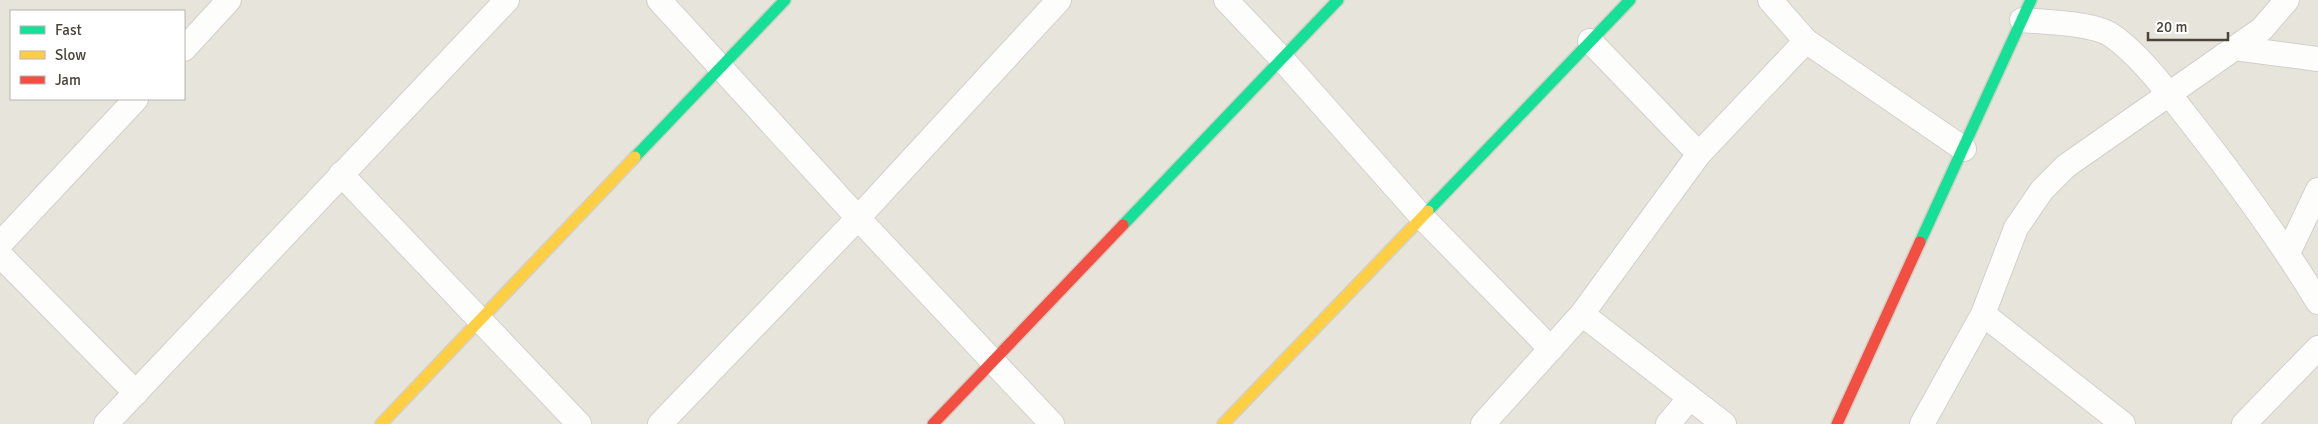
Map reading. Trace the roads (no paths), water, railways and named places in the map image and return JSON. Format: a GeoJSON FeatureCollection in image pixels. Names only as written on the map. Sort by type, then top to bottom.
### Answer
{"type":"FeatureCollection","features":[{"type":"Feature","properties":{"kind":"main road"},"geometry":{"type":"LineString","coordinates":[[381,424],[785,0]]}},
{"type":"Feature","properties":{"kind":"main road"},"geometry":{"type":"LineString","coordinates":[[933,424],[1338,0]]}},
{"type":"Feature","properties":{"kind":"main road"},"geometry":{"type":"LineString","coordinates":[[1222,424],[1630,0]]}},
{"type":"Feature","properties":{"kind":"main road"},"geometry":{"type":"LineString","coordinates":[[1837,424],[2027,10]]}},
{"type":"Feature","properties":{"kind":"street"},"geometry":{"type":"LineString","coordinates":[[185,47],[229,0]]}},
{"type":"Feature","properties":{"kind":"street"},"geometry":{"type":"LineString","coordinates":[[106,424],[507,0]]}},
{"type":"Feature","properties":{"kind":"street"},"geometry":{"type":"LineString","coordinates":[[659,0],[858,218],[1052,424]]}},
{"type":"Feature","properties":{"kind":"street"},"geometry":{"type":"LineString","coordinates":[[660,424],[858,218],[1059,0]]}},
{"type":"Feature","properties":{"kind":"street"},"geometry":{"type":"LineString","coordinates":[[1226,0],[1282,59],[1421,216],[1551,349]]}},
{"type":"Feature","properties":{"kind":"street"},"geometry":{"type":"LineString","coordinates":[[1770,0],[1806,41],[1964,149]]}},
{"type":"Feature","properties":{"kind":"street"},"geometry":{"type":"LineString","coordinates":[[1922,424],[1983,314],[2016,228],[2042,190],[2066,166],[2262,29],[2287,0]]}},
{"type":"Feature","properties":{"kind":"street"},"geometry":{"type":"LineString","coordinates":[[2027,10],[2110,34],[2129,50],[2170,95],[2237,180],[2288,253],[2318,302]]}},
{"type":"Feature","properties":{"kind":"street"},"geometry":{"type":"LineString","coordinates":[[1590,41],[1699,154]]}},
{"type":"Feature","properties":{"kind":"street"},"geometry":{"type":"LineString","coordinates":[[1483,424],[1582,314],[1699,154],[1806,41]]}},
{"type":"Feature","properties":{"kind":"street"},"geometry":{"type":"LineString","coordinates":[[2235,48],[2318,59]]}},
{"type":"Feature","properties":{"kind":"street"},"geometry":{"type":"LineString","coordinates":[[0,244],[135,100]]}},
{"type":"Feature","properties":{"kind":"street"},"geometry":{"type":"LineString","coordinates":[[341,174],[579,424]]}},
{"type":"Feature","properties":{"kind":"street"},"geometry":{"type":"LineString","coordinates":[[2288,253],[2318,190]]}},
{"type":"Feature","properties":{"kind":"street"},"geometry":{"type":"LineString","coordinates":[[0,255],[136,393]]}},
{"type":"Feature","properties":{"kind":"street"},"geometry":{"type":"LineString","coordinates":[[1582,314],[1689,399],[1724,424]]}},
{"type":"Feature","properties":{"kind":"street"},"geometry":{"type":"LineString","coordinates":[[1983,314],[2123,424]]}},
{"type":"Feature","properties":{"kind":"street"},"geometry":{"type":"LineString","coordinates":[[2244,424],[2318,348]]}},
{"type":"Feature","properties":{"kind":"street"},"geometry":{"type":"LineString","coordinates":[[1668,424],[1689,399]]}}]}
